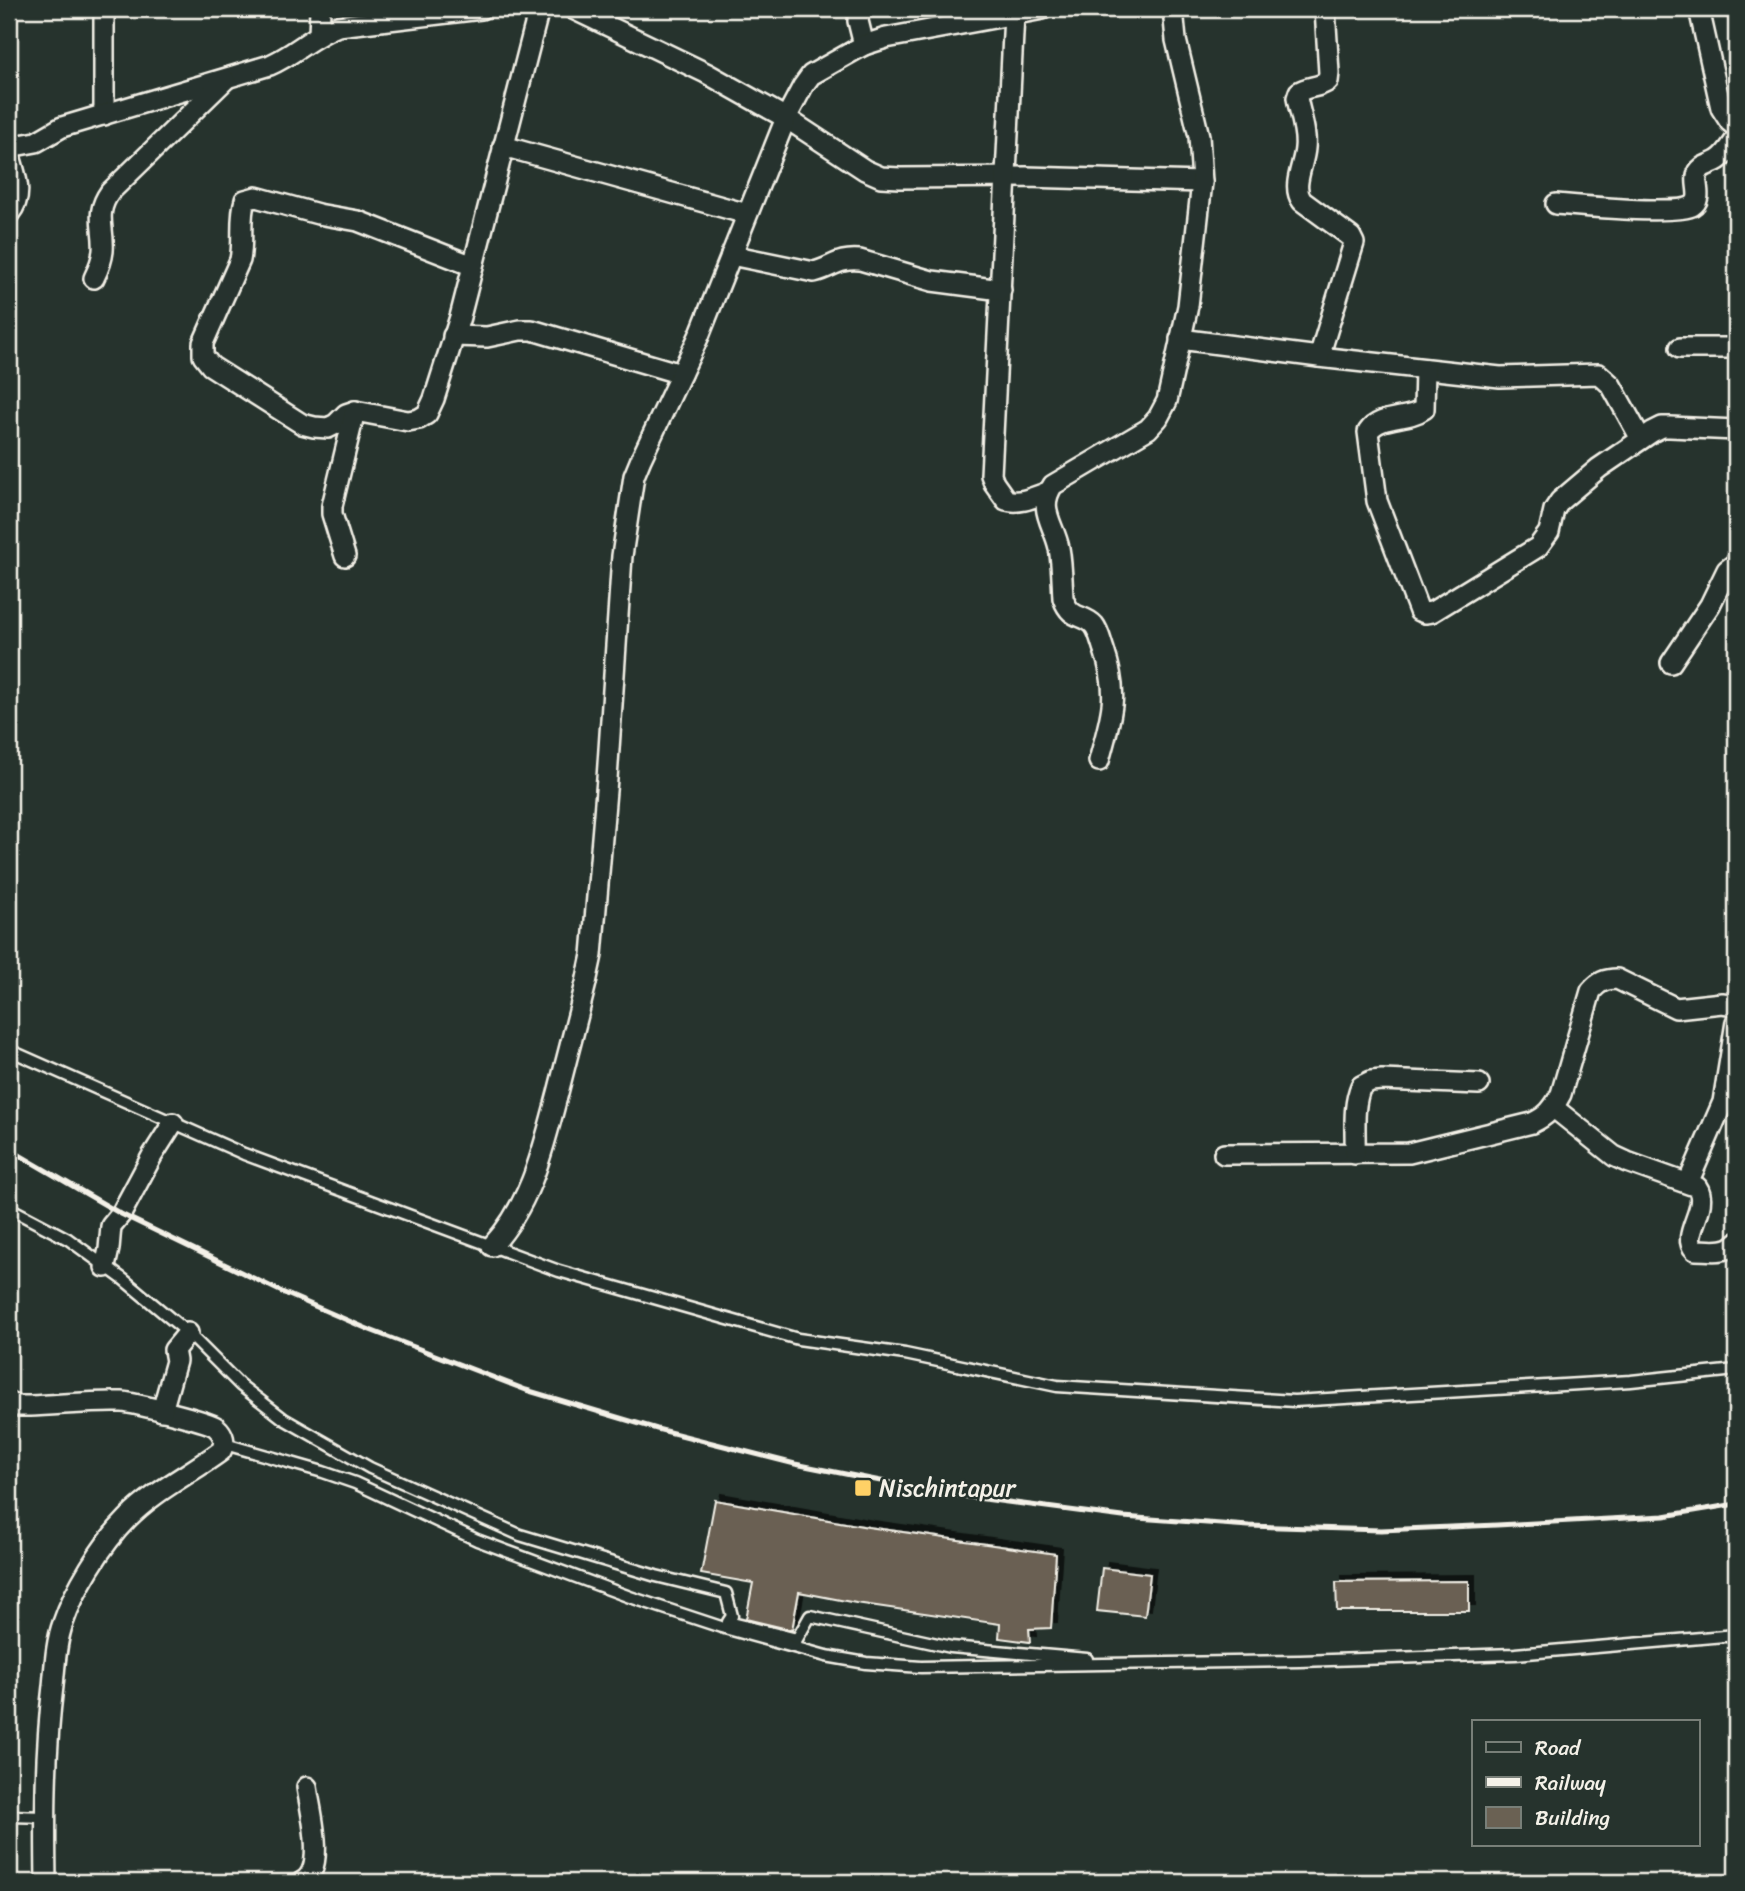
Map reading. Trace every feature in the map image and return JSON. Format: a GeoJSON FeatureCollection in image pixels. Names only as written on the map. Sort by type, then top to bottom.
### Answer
{"type":"FeatureCollection","features":[{"type":"Feature","properties":{"kind":"street"},"geometry":{"type":"LineString","coordinates":[[104,9],[104,115]]}},
{"type":"Feature","properties":{"kind":"street"},"geometry":{"type":"LineString","coordinates":[[319,35],[320,9]]}},
{"type":"Feature","properties":{"kind":"street"},"geometry":{"type":"LineString","coordinates":[[9,214],[15,208],[19,191],[9,149],[36,142],[62,127],[280,61],[319,35],[338,26],[481,9]]}},
{"type":"Feature","properties":{"kind":"street"},"geometry":{"type":"LineString","coordinates":[[473,266],[358,222],[256,197],[245,201],[240,260],[203,343],[203,356],[211,366],[302,424],[328,428],[345,414],[355,411],[408,421],[427,414],[460,317],[539,9]]}},
{"type":"Feature","properties":{"kind":"street"},"geometry":{"type":"LineString","coordinates":[[573,9],[706,73],[786,118],[865,170],[881,177],[1202,182]]}},
{"type":"Feature","properties":{"kind":"street"},"geometry":{"type":"LineString","coordinates":[[859,9],[858,21],[864,45]]}},
{"type":"Feature","properties":{"kind":"street"},"geometry":{"type":"LineString","coordinates":[[492,1246],[508,1229],[526,1197],[538,1166],[592,955],[622,556],[634,476],[699,335],[786,118],[810,75],[864,45],[886,38],[1043,9]]}},
{"type":"Feature","properties":{"kind":"street"},"geometry":{"type":"LineString","coordinates":[[1099,761],[1113,706],[1111,671],[1093,624],[1073,614],[1066,606],[1059,546],[1046,501],[1053,485],[1148,429],[1167,401],[1191,286],[1202,182],[1199,136],[1176,40],[1172,9]]}},
{"type":"Feature","properties":{"kind":"street"},"geometry":{"type":"LineString","coordinates":[[1319,357],[1354,243],[1352,237],[1297,195],[1306,147],[1297,98],[1299,92],[1304,89],[1316,88],[1328,81],[1325,9]]}},
{"type":"Feature","properties":{"kind":"street"},"geometry":{"type":"LineString","coordinates":[[1699,9],[1721,108],[1736,127]]}},
{"type":"Feature","properties":{"kind":"street"},"geometry":{"type":"LineString","coordinates":[[1014,14],[991,475],[1006,500],[1026,500],[1048,492]]}},
{"type":"Feature","properties":{"kind":"street"},"geometry":{"type":"LineString","coordinates":[[94,278],[103,251],[100,215],[103,202],[110,192],[227,78]]}},
{"type":"Feature","properties":{"kind":"street"},"geometry":{"type":"LineString","coordinates":[[1556,204],[1648,210],[1687,208],[1695,204],[1698,198],[1697,175],[1701,169],[1719,160],[1736,139]]}},
{"type":"Feature","properties":{"kind":"street"},"geometry":{"type":"LineString","coordinates":[[503,146],[747,214]]}},
{"type":"Feature","properties":{"kind":"street"},"geometry":{"type":"LineString","coordinates":[[731,255],[814,272],[848,259],[860,260],[932,281],[1001,290]]}},
{"type":"Feature","properties":{"kind":"street"},"geometry":{"type":"LineString","coordinates":[[453,335],[487,337],[533,330],[681,374]]}},
{"type":"Feature","properties":{"kind":"street"},"geometry":{"type":"LineString","coordinates":[[1181,339],[1500,377],[1599,374],[1611,385],[1641,439]]}},
{"type":"Feature","properties":{"kind":"street"},"geometry":{"type":"LineString","coordinates":[[1680,348],[1736,348]]}},
{"type":"Feature","properties":{"kind":"street"},"geometry":{"type":"LineString","coordinates":[[1425,369],[1423,409],[1417,414],[1379,422],[1368,432],[1377,501],[1419,611],[1425,613],[1432,612],[1538,547],[1549,532],[1554,510],[1560,501],[1599,468],[1641,439],[1662,427],[1736,430]]}},
{"type":"Feature","properties":{"kind":"street"},"geometry":{"type":"LineString","coordinates":[[345,556],[332,506],[355,411]]}},
{"type":"Feature","properties":{"kind":"street"},"geometry":{"type":"LineString","coordinates":[[1671,663],[1710,605],[1727,570],[1736,563]]}},
{"type":"Feature","properties":{"kind":"street"},"geometry":{"type":"LineString","coordinates":[[1224,1154],[1409,1153],[1532,1123],[1545,1117],[1554,1108],[1561,1094],[1591,991],[1598,983],[1607,979],[1617,979],[1676,1008],[1722,1003],[1736,1005]]}},
{"type":"Feature","properties":{"kind":"street"},"geometry":{"type":"LineString","coordinates":[[1688,1183],[1723,1102],[1736,1022]]}},
{"type":"Feature","properties":{"kind":"street"},"geometry":{"type":"LineString","coordinates":[[1355,1154],[1356,1106],[1360,1086],[1382,1080],[1479,1084]]}},
{"type":"Feature","properties":{"kind":"street"},"geometry":{"type":"LineString","coordinates":[[1554,1108],[1614,1156],[1697,1186],[1701,1193],[1701,1202],[1689,1240],[1695,1250],[1725,1250],[1736,1243]]}},
{"type":"Feature","properties":{"kind":"street"},"geometry":{"type":"LineString","coordinates":[[105,1267],[111,1226],[121,1214],[173,1123]]}},
{"type":"Feature","properties":{"kind":"street"},"geometry":{"type":"LineString","coordinates":[[162,1411],[176,1361],[174,1350],[188,1333]]}},
{"type":"Feature","properties":{"kind":"street"},"geometry":{"type":"LineString","coordinates":[[9,1402],[30,1406],[122,1402],[216,1427],[225,1444],[221,1451],[163,1489],[127,1519],[79,1587],[62,1624],[49,1717],[45,1817],[46,1882]]}},
{"type":"Feature","properties":{"kind":"street"},"geometry":{"type":"LineString","coordinates":[[302,1882],[308,1879],[314,1868],[316,1852],[307,1787]]}},
{"type":"Feature","properties":{"kind":"lane"},"geometry":{"type":"LineString","coordinates":[[9,1050],[244,1154],[559,1271],[799,1339],[905,1354],[1056,1386],[1294,1401],[1631,1381],[1736,1370]]}},
{"type":"Feature","properties":{"kind":"lane"},"geometry":{"type":"LineString","coordinates":[[9,1208],[68,1239],[123,1279],[188,1333],[240,1385],[284,1419],[370,1468],[520,1535],[656,1576],[726,1593],[732,1616],[729,1622],[797,1640],[810,1616],[951,1647],[1143,1664]]}},
{"type":"Feature","properties":{"kind":"lane"},"geometry":{"type":"LineString","coordinates":[[225,1444],[355,1483],[477,1540],[630,1597],[721,1627],[826,1656],[866,1663],[921,1667],[1300,1661],[1515,1654],[1736,1635]]}},
{"type":"Feature","properties":{"kind":"lane"},"geometry":{"type":"LineString","coordinates":[[9,1816],[45,1817]]}},
{"type":"Feature","properties":{"kind":"building"},"geometry":{"type":"Polygon","coordinates":[[[715,1500],[868,1527],[1056,1554],[1051,1628],[1029,1629],[1030,1642],[999,1638],[1000,1624],[799,1592],[792,1630],[746,1619],[753,1583],[701,1574],[715,1500]]]}},
{"type":"Feature","properties":{"kind":"building"},"geometry":{"type":"Polygon","coordinates":[[[1102,1568],[1150,1574],[1145,1616],[1097,1611],[1102,1568]]]}},
{"type":"Feature","properties":{"kind":"building"},"geometry":{"type":"Polygon","coordinates":[[[1469,1581],[1469,1611],[1337,1611],[1336,1582],[1469,1581]]]}},
{"type":"Feature","properties":{"kind":"railway"},"geometry":{"type":"LineString","coordinates":[[9,1149],[121,1214],[282,1292],[370,1330],[526,1390],[657,1429],[795,1464],[946,1494],[1123,1517],[1249,1526],[1381,1530],[1497,1525],[1664,1516],[1736,1504]]}},
{"type":"Feature","properties":{"kind":"place","name":"Nischintapur"},"geometry":{"type":"Point","coordinates":[863,1488]}}]}
